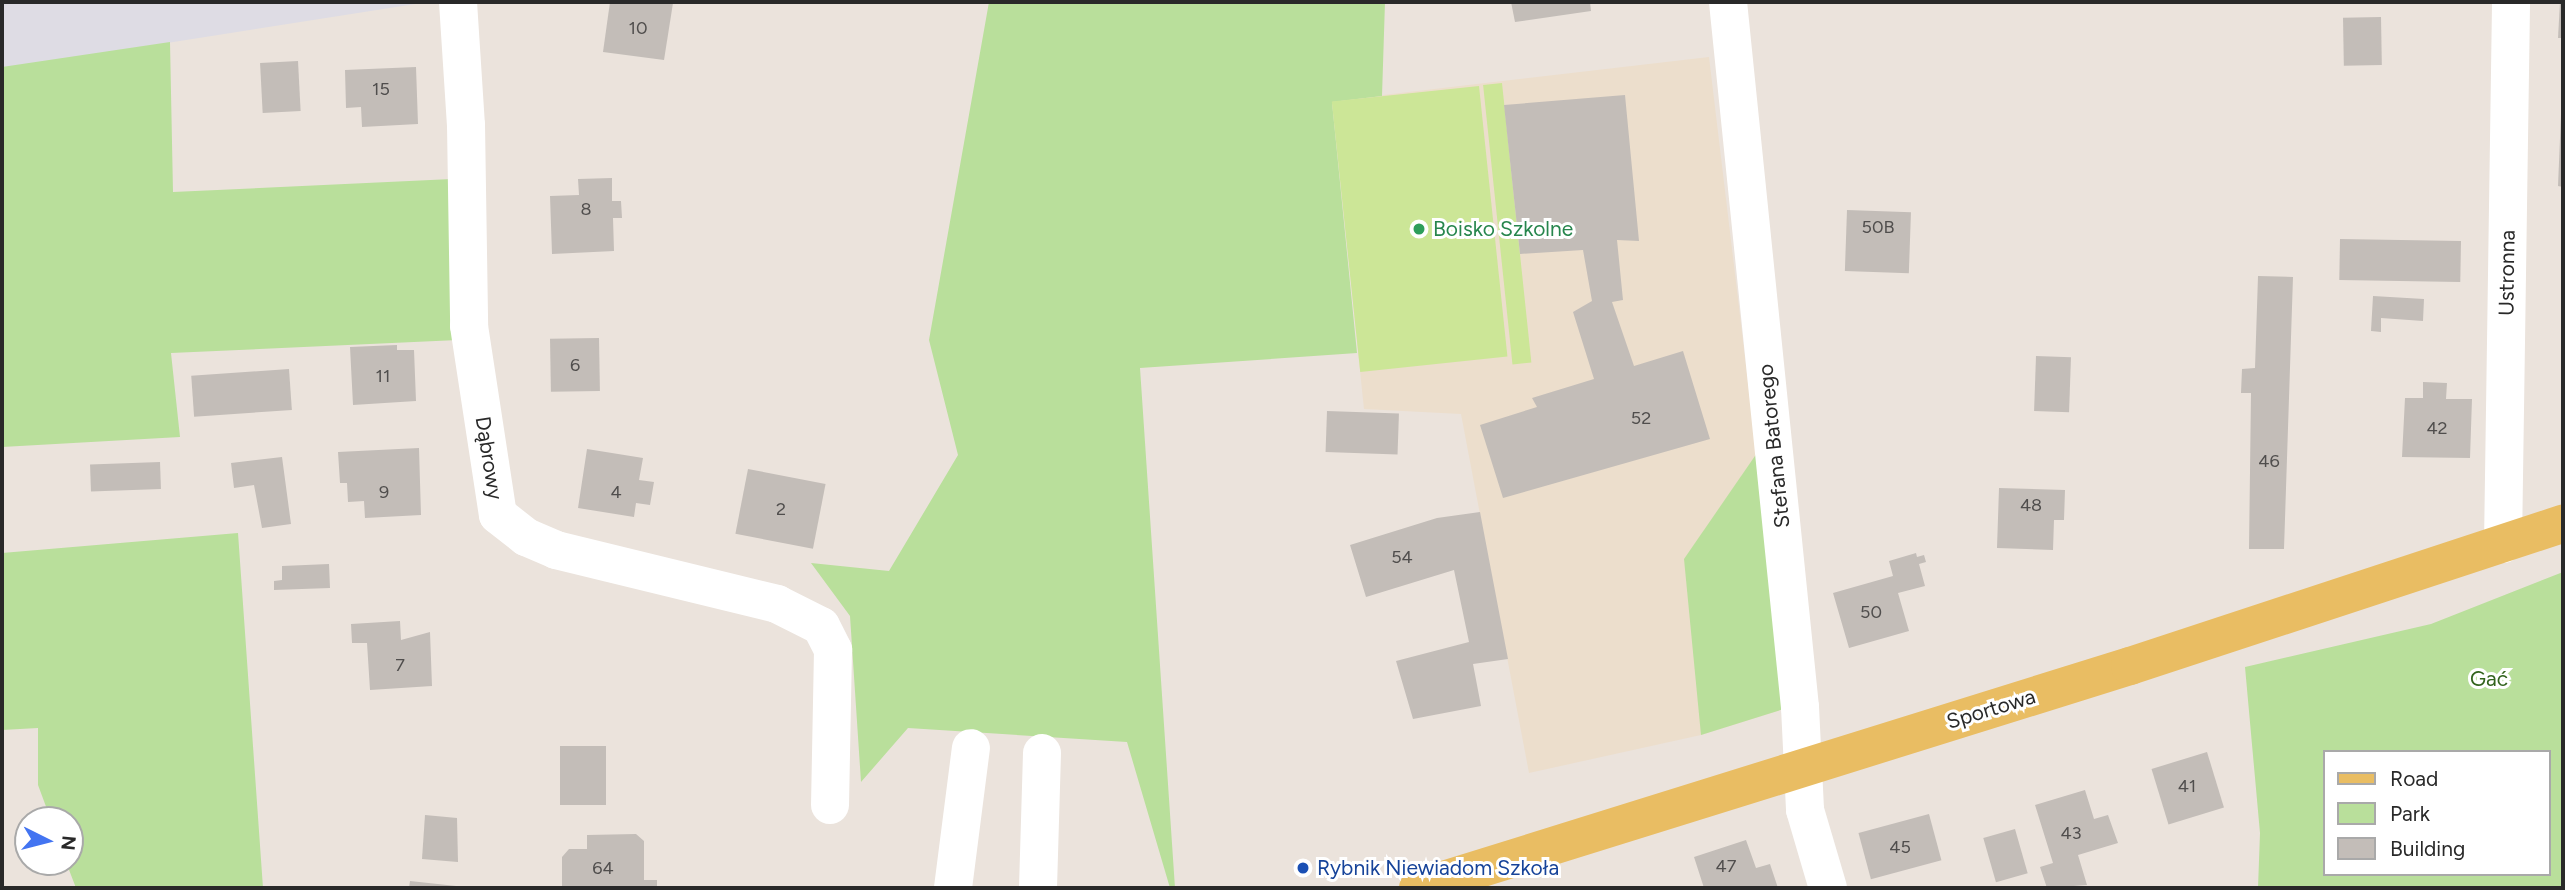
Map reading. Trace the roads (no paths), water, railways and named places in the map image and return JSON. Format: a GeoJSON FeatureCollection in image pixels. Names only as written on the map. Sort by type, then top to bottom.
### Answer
{"type":"FeatureCollection","features":[{"type":"Feature","properties":{"kind":"main road","name":"Sportowa"},"geometry":{"type":"LineString","coordinates":[[1418,888],[1803,769],[2563,524]]}},
{"type":"Feature","properties":{"kind":"street","name":"Dąbrowy"},"geometry":{"type":"LineString","coordinates":[[458,2],[466,125],[469,326],[498,515],[526,537],[556,550],[777,604],[821,626],[833,650],[830,805]]}},
{"type":"Feature","properties":{"kind":"street","name":"Stefana Batorego"},"geometry":{"type":"LineString","coordinates":[[1728,2],[1805,810],[1828,888]]}},
{"type":"Feature","properties":{"kind":"street","name":"Ustronna"},"geometry":{"type":"LineString","coordinates":[[2503,544],[2511,2]]}},
{"type":"Feature","properties":{"kind":"street"},"geometry":{"type":"LineString","coordinates":[[953,888],[960,861],[971,748]]}},
{"type":"Feature","properties":{"kind":"street"},"geometry":{"type":"LineString","coordinates":[[1038,888],[1042,753]]}},
{"type":"Feature","properties":{"kind":"place","name":"Boisko Szkolne"},"geometry":{"type":"Point","coordinates":[1419,229]}},
{"type":"Feature","properties":{"kind":"place","name":"Rybnik Niewiadom Szkoła"},"geometry":{"type":"Point","coordinates":[1303,868]}},
{"type":"Feature","properties":{"kind":"park label","name":"Gać"},"geometry":{"type":"Point","coordinates":[2489,679]}}]}
